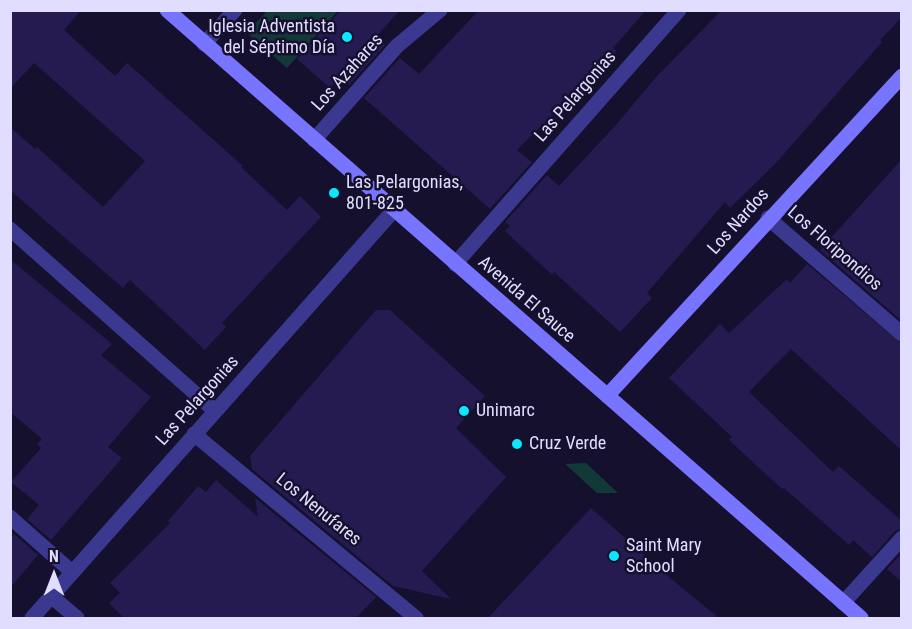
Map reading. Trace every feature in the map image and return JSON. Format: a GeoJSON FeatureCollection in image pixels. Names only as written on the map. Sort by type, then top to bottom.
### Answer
{"type":"FeatureCollection","features":[{"type":"Feature","properties":{"kind":"main road","name":"Avenida El Sauce"},"geometry":{"type":"LineString","coordinates":[[166,10],[861,618]]}},
{"type":"Feature","properties":{"kind":"main road","name":"Los Nardos"},"geometry":{"type":"LineString","coordinates":[[607,396],[768,218],[902,76]]}},
{"type":"Feature","properties":{"kind":"street"},"geometry":{"type":"LineString","coordinates":[[204,44],[235,10]]}},
{"type":"Feature","properties":{"kind":"street","name":"Los Azahares"},"geometry":{"type":"LineString","coordinates":[[314,140],[398,46],[440,10]]}},
{"type":"Feature","properties":{"kind":"street","name":"Las Pelargonias"},"geometry":{"type":"LineString","coordinates":[[455,264],[679,10]]}},
{"type":"Feature","properties":{"kind":"street","name":"Las Pelargonias"},"geometry":{"type":"LineString","coordinates":[[32,618],[394,210]]}},
{"type":"Feature","properties":{"kind":"street","name":"Los Floripondios"},"geometry":{"type":"LineString","coordinates":[[768,218],[902,334]]}},
{"type":"Feature","properties":{"kind":"street"},"geometry":{"type":"LineString","coordinates":[[10,229],[215,411]]}},
{"type":"Feature","properties":{"kind":"street","name":"Los Nenufares"},"geometry":{"type":"LineString","coordinates":[[194,434],[416,618]]}},
{"type":"Feature","properties":{"kind":"street"},"geometry":{"type":"LineString","coordinates":[[10,517],[72,572]]}},
{"type":"Feature","properties":{"kind":"street"},"geometry":{"type":"LineString","coordinates":[[843,603],[902,538]]}},
{"type":"Feature","properties":{"kind":"street"},"geometry":{"type":"LineString","coordinates":[[51,596],[77,618]]}},
{"type":"Feature","properties":{"kind":"green space"},"geometry":{"type":"Polygon","coordinates":[[[267,11],[338,11],[287,68],[247,33],[267,11]]]}},
{"type":"Feature","properties":{"kind":"green space"},"geometry":{"type":"Polygon","coordinates":[[[586,463],[618,493],[597,493],[565,464],[586,463]]]}},
{"type":"Feature","properties":{"kind":"building"},"geometry":{"type":"Polygon","coordinates":[[[10,10],[81,10],[64,30],[115,76],[127,63],[243,166],[241,167],[287,210],[300,196],[321,217],[222,323],[226,327],[205,350],[130,280],[123,288],[10,190],[10,127],[35,149],[37,147],[103,207],[145,161],[34,63],[10,89],[10,10]]]}},
{"type":"Feature","properties":{"kind":"building","name":"Iglesia Adventista del Séptimo Día"},"geometry":{"type":"Polygon","coordinates":[[[341,10],[400,10],[376,37],[385,45],[349,85],[340,77],[330,88],[297,59],[341,10]]]}},
{"type":"Feature","properties":{"kind":"building"},"geometry":{"type":"Polygon","coordinates":[[[479,10],[646,10],[613,48],[617,51],[517,150],[532,162],[490,209],[364,98],[400,58],[419,74],[479,10]]]}},
{"type":"Feature","properties":{"kind":"building"},"geometry":{"type":"Polygon","coordinates":[[[902,10],[902,17],[880,40],[882,42],[776,163],[730,208],[725,202],[647,293],[652,298],[620,332],[554,272],[552,275],[505,231],[510,226],[505,222],[547,175],[559,186],[615,126],[656,77],[721,11],[902,10]]]}},
{"type":"Feature","properties":{"kind":"building"},"geometry":{"type":"Polygon","coordinates":[[[902,159],[902,321],[820,250],[902,159]]]}},
{"type":"Feature","properties":{"kind":"building"},"geometry":{"type":"Polygon","coordinates":[[[10,259],[112,344],[101,355],[151,397],[108,447],[122,458],[51,540],[27,519],[39,505],[11,482],[41,448],[37,444],[42,439],[10,412],[10,259]]]}},
{"type":"Feature","properties":{"kind":"building"},"geometry":{"type":"Polygon","coordinates":[[[807,264],[902,344],[902,451],[791,349],[749,392],[833,472],[839,466],[902,521],[902,529],[895,531],[872,557],[853,540],[849,545],[784,488],[782,489],[729,440],[732,437],[669,378],[720,324],[729,333],[787,279],[790,283],[807,264]]]}},
{"type":"Feature","properties":{"kind":"building"},"geometry":{"type":"Polygon","coordinates":[[[376,310],[390,310],[485,396],[456,428],[506,477],[422,571],[451,599],[393,586],[252,469],[250,456],[376,310]]]}},
{"type":"Feature","properties":{"kind":"building"},"geometry":{"type":"Polygon","coordinates":[[[216,480],[258,517],[255,498],[376,597],[356,618],[124,618],[109,603],[120,593],[110,583],[170,523],[168,521],[198,486],[206,492],[216,480]]]}},
{"type":"Feature","properties":{"kind":"building","name":"Saint Mary School"},"geometry":{"type":"Polygon","coordinates":[[[591,508],[676,583],[719,618],[488,618],[591,508]]]}},
{"type":"Feature","properties":{"kind":"building"},"geometry":{"type":"Polygon","coordinates":[[[14,534],[38,555],[10,588],[10,538],[14,534]]]}},
{"type":"Feature","properties":{"kind":"building"},"geometry":{"type":"Polygon","coordinates":[[[902,553],[902,582],[887,569],[902,553]]]}},
{"type":"Feature","properties":{"kind":"place","name":"Iglesia Adventista del Séptimo Día"},"geometry":{"type":"Point","coordinates":[347,37]}},
{"type":"Feature","properties":{"kind":"place","name":"Las Pelargonias, 801-825"},"geometry":{"type":"Point","coordinates":[334,193]}},
{"type":"Feature","properties":{"kind":"place","name":"Unimarc"},"geometry":{"type":"Point","coordinates":[464,411]}},
{"type":"Feature","properties":{"kind":"place","name":"Cruz Verde"},"geometry":{"type":"Point","coordinates":[517,444]}},
{"type":"Feature","properties":{"kind":"place","name":"Saint Mary School"},"geometry":{"type":"Point","coordinates":[614,556]}}]}
